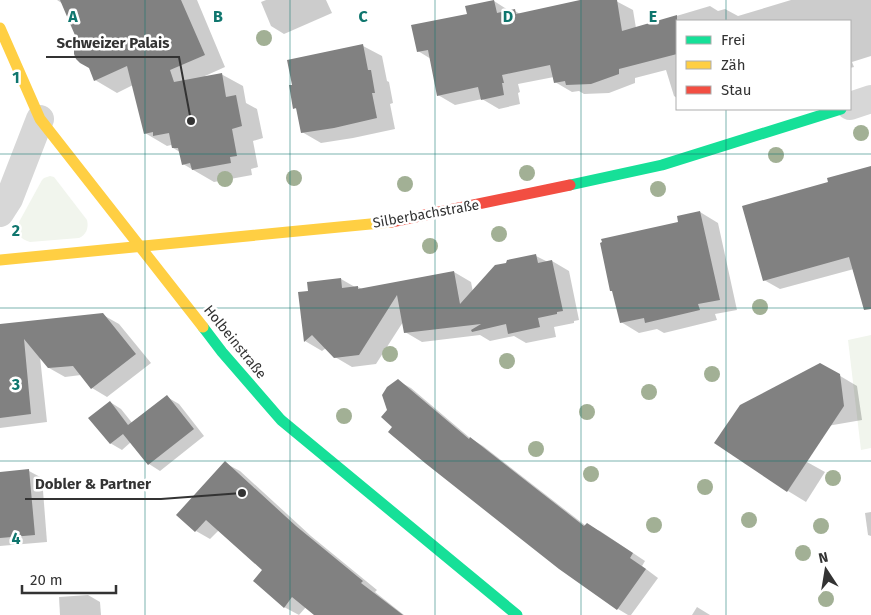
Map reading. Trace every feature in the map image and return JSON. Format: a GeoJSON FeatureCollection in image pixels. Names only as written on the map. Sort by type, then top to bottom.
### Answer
{"type":"FeatureCollection","features":[{"type":"Feature","properties":{"kind":"street","name":"Holbeinstraße"},"geometry":{"type":"LineString","coordinates":[[0,28],[40,119],[222,352],[281,420],[517,615]]}},
{"type":"Feature","properties":{"kind":"street"},"geometry":{"type":"LineString","coordinates":[[851,106],[871,100]]}},
{"type":"Feature","properties":{"kind":"street","name":"Silberbachstraße"},"geometry":{"type":"LineString","coordinates":[[0,260],[399,221],[662,165],[838,110]]}},
{"type":"Feature","properties":{"kind":"street"},"geometry":{"type":"LineString","coordinates":[[0,213],[9,199],[40,119]]}},
{"type":"Feature","properties":{"kind":"shaded area"},"geometry":{"type":"Polygon","coordinates":[[[50,176],[54,177],[87,220],[87,228],[85,233],[79,238],[30,242],[19,235],[19,222],[42,180],[50,176]]]}},
{"type":"Feature","properties":{"kind":"shaded area"},"geometry":{"type":"Polygon","coordinates":[[[871,335],[871,448],[861,450],[848,340],[871,335]]]}},
{"type":"Feature","properties":{"kind":"building"},"geometry":{"type":"Polygon","coordinates":[[[60,0],[181,0],[205,55],[170,70],[174,82],[222,73],[226,97],[236,95],[242,126],[232,129],[237,156],[230,157],[231,163],[192,170],[190,163],[182,165],[178,148],[172,148],[169,133],[153,136],[153,132],[144,134],[127,66],[94,81],[89,68],[76,59],[74,47],[77,40],[60,0]]]}},
{"type":"Feature","properties":{"kind":"building"},"geometry":{"type":"Polygon","coordinates":[[[494,0],[497,13],[515,9],[516,14],[580,0],[617,0],[622,31],[677,15],[676,54],[619,69],[619,74],[591,84],[566,85],[565,81],[554,83],[550,65],[502,75],[504,95],[481,100],[478,87],[437,96],[428,50],[417,52],[411,25],[467,14],[465,6],[494,0]]]}},
{"type":"Feature","properties":{"kind":"building"},"geometry":{"type":"Polygon","coordinates":[[[363,44],[368,70],[371,70],[375,93],[372,93],[377,118],[301,133],[296,108],[293,109],[289,85],[292,85],[287,60],[363,44]]]}},
{"type":"Feature","properties":{"kind":"building"},"geometry":{"type":"Polygon","coordinates":[[[871,166],[871,309],[864,310],[849,257],[763,281],[742,206],[828,182],[827,178],[871,166]]]}},
{"type":"Feature","properties":{"kind":"building"},"geometry":{"type":"Polygon","coordinates":[[[700,211],[720,300],[698,304],[700,310],[645,323],[644,318],[620,323],[612,291],[610,291],[600,243],[602,242],[601,239],[678,222],[677,216],[700,211]]]}},
{"type":"Feature","properties":{"kind":"building"},"geometry":{"type":"Polygon","coordinates":[[[536,254],[538,263],[552,260],[563,311],[538,318],[540,327],[508,334],[506,324],[472,332],[471,330],[481,324],[404,333],[397,295],[359,355],[334,358],[312,335],[304,342],[298,292],[308,291],[307,282],[341,278],[342,288],[358,286],[358,289],[454,271],[460,304],[495,265],[506,263],[507,260],[536,254]]]}},
{"type":"Feature","properties":{"kind":"building"},"geometry":{"type":"Polygon","coordinates":[[[103,313],[136,354],[91,389],[73,366],[48,368],[24,339],[31,414],[0,418],[0,324],[103,313]]]}},
{"type":"Feature","properties":{"kind":"building"},"geometry":{"type":"Polygon","coordinates":[[[820,363],[840,374],[844,406],[787,492],[714,443],[740,405],[820,363]]]}},
{"type":"Feature","properties":{"kind":"building"},"geometry":{"type":"Polygon","coordinates":[[[398,379],[469,439],[470,437],[584,526],[587,523],[633,553],[630,558],[646,569],[617,610],[559,569],[388,432],[392,427],[381,417],[387,410],[382,395],[387,387],[398,379]]]}},
{"type":"Feature","properties":{"kind":"building"},"geometry":{"type":"Polygon","coordinates":[[[167,395],[194,429],[148,465],[123,434],[110,444],[88,418],[110,401],[128,425],[167,395]]]}},
{"type":"Feature","properties":{"kind":"building"},"geometry":{"type":"Polygon","coordinates":[[[225,461],[296,526],[363,581],[361,583],[403,615],[314,615],[292,597],[284,608],[253,581],[262,570],[206,520],[195,532],[176,515],[225,461]]]}},
{"type":"Feature","properties":{"kind":"building"},"geometry":{"type":"Polygon","coordinates":[[[29,469],[35,535],[0,538],[0,472],[29,469]]]}},
{"type":"Feature","properties":{"kind":"traffic: fast"},"geometry":{"type":"LineString","coordinates":[[570,185],[662,165],[838,110]]}},
{"type":"Feature","properties":{"kind":"traffic: fast"},"geometry":{"type":"LineString","coordinates":[[203,327],[222,352],[281,420],[517,615]]}},
{"type":"Feature","properties":{"kind":"traffic: slow"},"geometry":{"type":"LineString","coordinates":[[0,28],[40,119],[203,327]]}},
{"type":"Feature","properties":{"kind":"traffic: slow"},"geometry":{"type":"LineString","coordinates":[[0,260],[391,222]]}},
{"type":"Feature","properties":{"kind":"traffic: jam"},"geometry":{"type":"LineString","coordinates":[[391,222],[570,185]]}},
{"type":"Feature","properties":{"kind":"place","name":"Schweizer Palais"},"geometry":{"type":"Point","coordinates":[191,121]}},
{"type":"Feature","properties":{"kind":"place","name":"Dobler & Partner"},"geometry":{"type":"Point","coordinates":[242,493]}}]}
